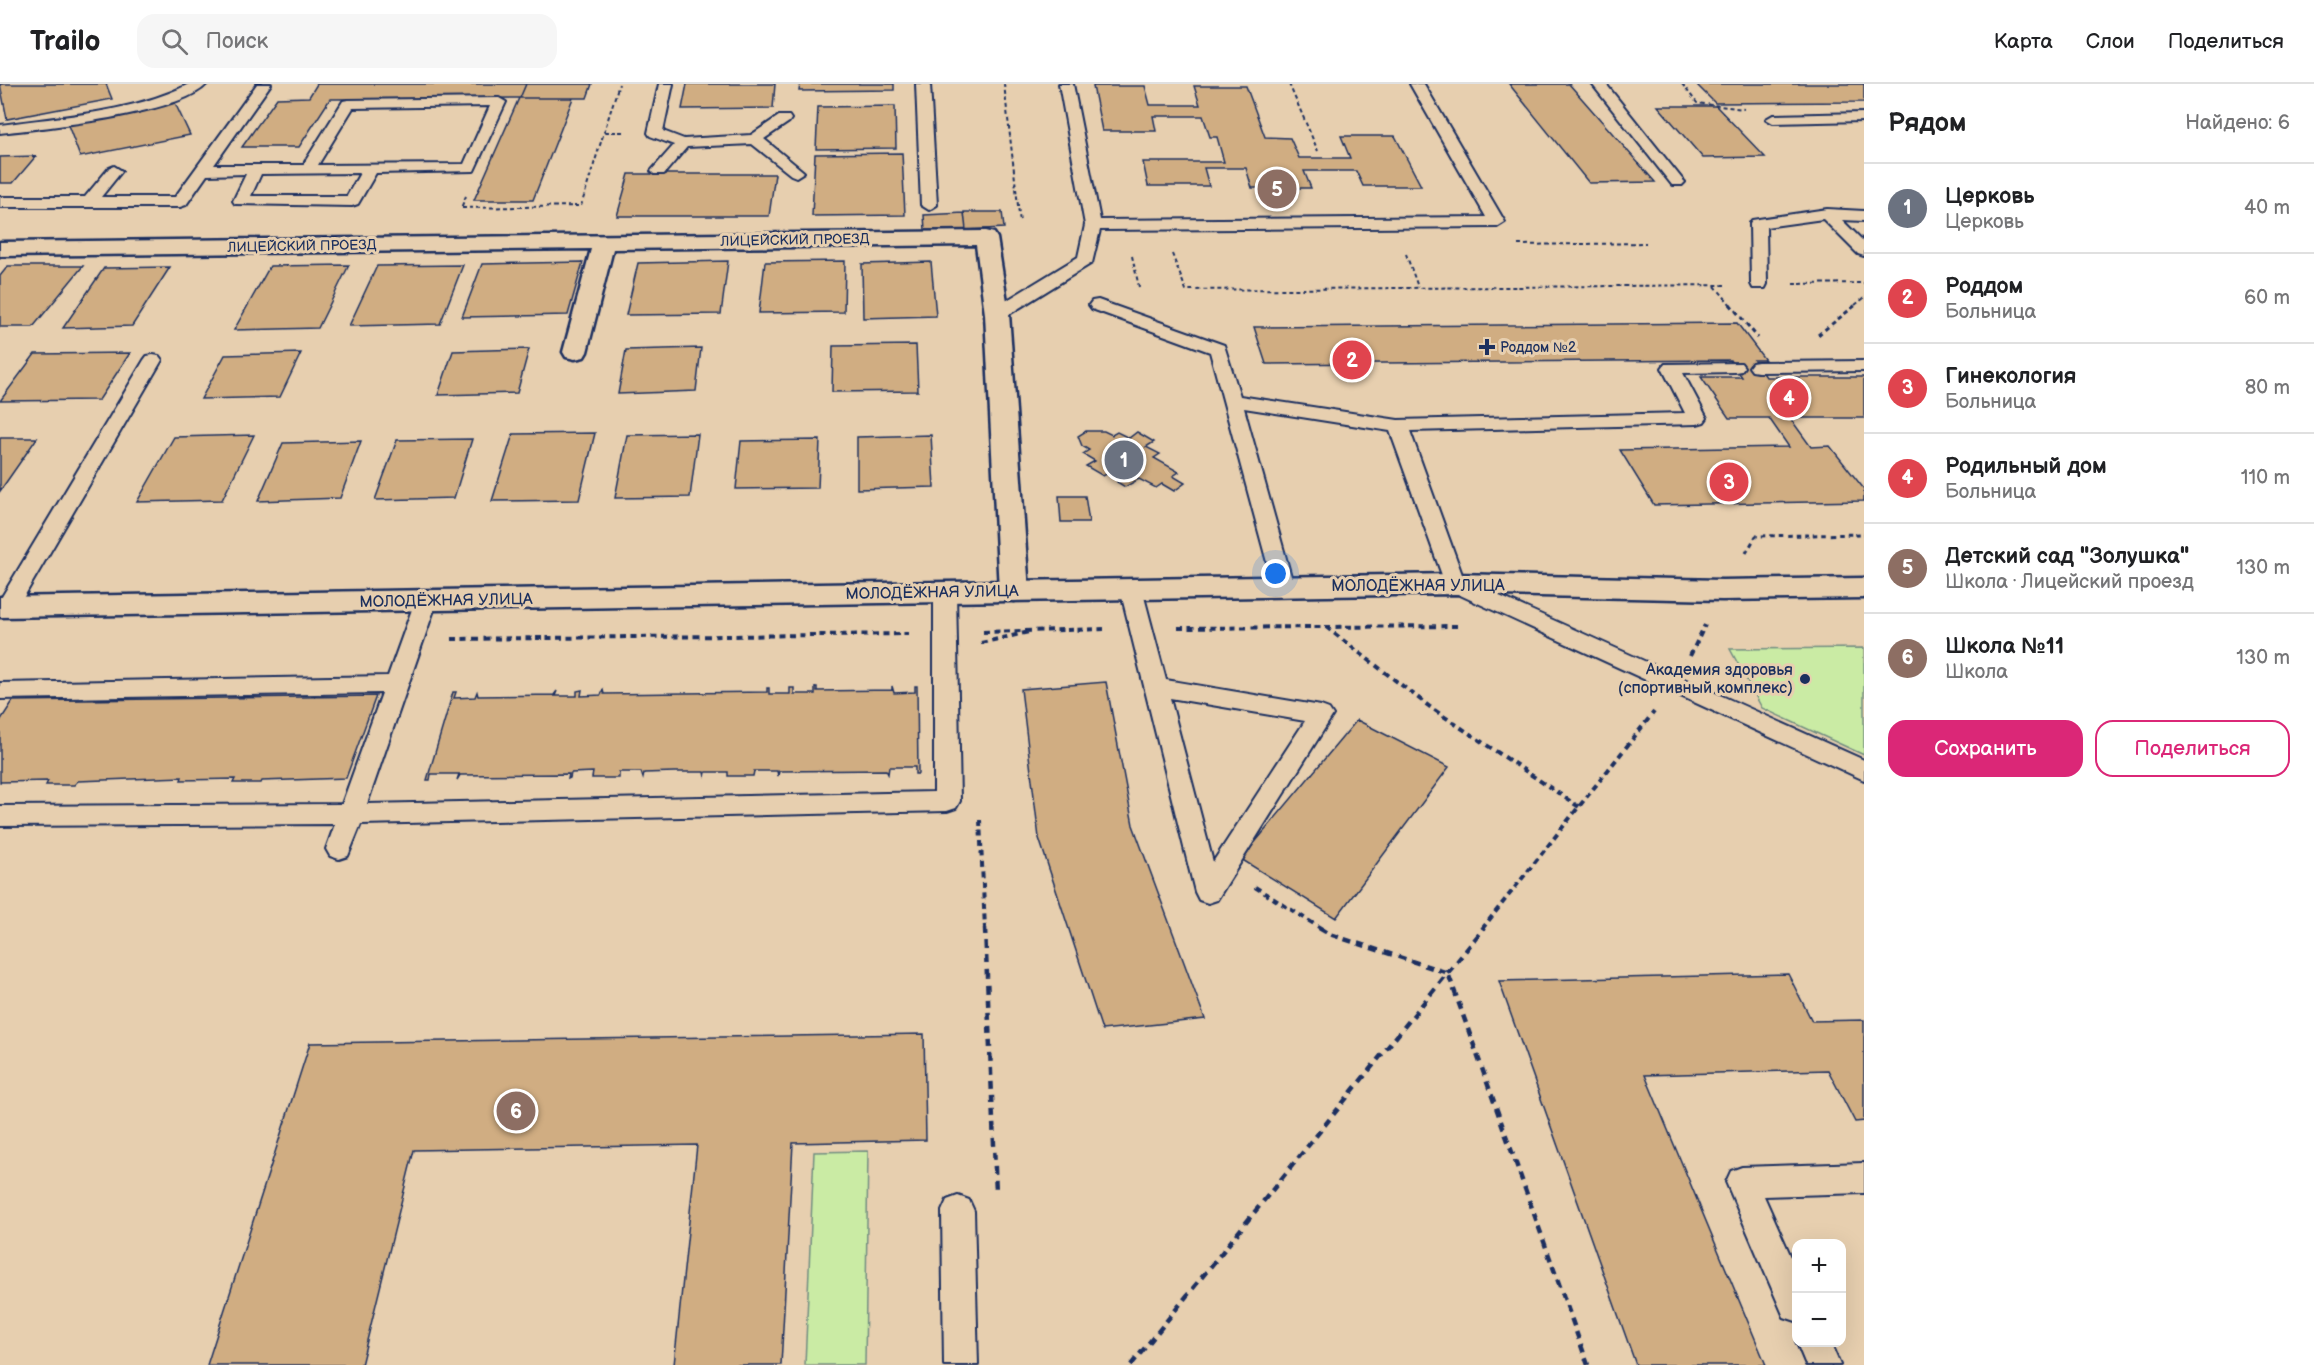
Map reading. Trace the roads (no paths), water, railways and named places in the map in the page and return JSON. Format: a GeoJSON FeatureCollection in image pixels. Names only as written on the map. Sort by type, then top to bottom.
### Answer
{"type":"FeatureCollection","features":[{"type":"Feature","properties":{"kind":"street","name":"ЛИЦЕЙСКИЙ ПРОЕЗД"},"geometry":{"type":"LineString","coordinates":[[0,249],[986,238],[997,314]]}},
{"type":"Feature","properties":{"kind":"street"},"geometry":{"type":"LineString","coordinates":[[575,352],[604,242]]}},
{"type":"Feature","properties":{"kind":"street"},"geometry":{"type":"LineString","coordinates":[[997,314],[1014,591]]}},
{"type":"Feature","properties":{"kind":"street","name":"МОЛОДЁЖНАЯ УЛИЦА"},"geometry":{"type":"LineString","coordinates":[[4,607],[1455,584],[1722,590],[1864,588]]}},
{"type":"Feature","properties":{"kind":"lane"},"geometry":{"type":"LineString","coordinates":[[0,129],[157,102],[189,91],[200,84]]}},
{"type":"Feature","properties":{"kind":"lane"},"geometry":{"type":"LineString","coordinates":[[0,202],[180,202],[264,84]]}},
{"type":"Feature","properties":{"kind":"lane"},"geometry":{"type":"LineString","coordinates":[[666,84],[655,133],[683,142],[755,139],[784,119]]}},
{"type":"Feature","properties":{"kind":"lane"},"geometry":{"type":"LineString","coordinates":[[923,84],[929,206]]}},
{"type":"Feature","properties":{"kind":"lane"},"geometry":{"type":"LineString","coordinates":[[997,314],[1086,259],[1093,225],[1066,84]]}},
{"type":"Feature","properties":{"kind":"lane"},"geometry":{"type":"LineString","coordinates":[[1093,225],[1497,222],[1417,84]]}},
{"type":"Feature","properties":{"kind":"lane"},"geometry":{"type":"LineString","coordinates":[[1599,84],[1677,182]]}},
{"type":"Feature","properties":{"kind":"lane"},"geometry":{"type":"LineString","coordinates":[[203,170],[469,168],[499,102],[348,104],[308,169]]}},
{"type":"Feature","properties":{"kind":"lane"},"geometry":{"type":"LineString","coordinates":[[1773,119],[1864,117]]}},
{"type":"Feature","properties":{"kind":"lane"},"geometry":{"type":"LineString","coordinates":[[755,139],[796,172]]}},
{"type":"Feature","properties":{"kind":"lane"},"geometry":{"type":"LineString","coordinates":[[660,171],[683,142]]}},
{"type":"Feature","properties":{"kind":"lane"},"geometry":{"type":"LineString","coordinates":[[256,169],[241,201],[352,201],[371,168]]}},
{"type":"Feature","properties":{"kind":"lane"},"geometry":{"type":"LineString","coordinates":[[89,202],[114,171]]}},
{"type":"Feature","properties":{"kind":"lane"},"geometry":{"type":"LineString","coordinates":[[1827,214],[1864,251]]}},
{"type":"Feature","properties":{"kind":"lane"},"geometry":{"type":"LineString","coordinates":[[1759,284],[1758,223],[1827,214],[1864,216]]}},
{"type":"Feature","properties":{"kind":"lane"},"geometry":{"type":"LineString","coordinates":[[1098,305],[1218,349],[1283,587]]}},
{"type":"Feature","properties":{"kind":"lane"},"geometry":{"type":"LineString","coordinates":[[4,607],[153,360]]}},
{"type":"Feature","properties":{"kind":"lane"},"geometry":{"type":"LineString","coordinates":[[1758,367],[1864,366]]}},
{"type":"Feature","properties":{"kind":"lane"},"geometry":{"type":"LineString","coordinates":[[1233,401],[1398,426],[1697,418],[1671,368],[1735,367]]}},
{"type":"Feature","properties":{"kind":"lane"},"geometry":{"type":"LineString","coordinates":[[1398,426],[1455,584],[1864,771]]}},
{"type":"Feature","properties":{"kind":"lane"},"geometry":{"type":"LineString","coordinates":[[1131,589],[1208,892],[1321,715],[1156,687]]}},
{"type":"Feature","properties":{"kind":"lane"},"geometry":{"type":"LineString","coordinates":[[0,816],[351,814],[947,801],[945,592]]}},
{"type":"Feature","properties":{"kind":"lane"},"geometry":{"type":"LineString","coordinates":[[339,849],[426,601]]}},
{"type":"Feature","properties":{"kind":"lane"},"geometry":{"type":"LineString","coordinates":[[0,692],[397,684]]}},
{"type":"Feature","properties":{"kind":"lane"},"geometry":{"type":"LineString","coordinates":[[1792,1294],[1743,1182],[1864,1178]]}},
{"type":"Feature","properties":{"kind":"lane"},"geometry":{"type":"LineString","coordinates":[[958,1211],[961,1365]]}},
{"type":"Feature","properties":{"kind":"lane"},"geometry":{"type":"LineString","coordinates":[[1815,1347],[1823,1365]]}},
{"type":"Feature","properties":{"kind":"place","name":"Детский сад \"Золушка\""},"geometry":{"type":"Point","coordinates":[1277,189]}},
{"type":"Feature","properties":{"kind":"place","name":"Роддом №2"},"geometry":{"type":"Point","coordinates":[1487,347]}},
{"type":"Feature","properties":{"kind":"place","name":"Роддом"},"geometry":{"type":"Point","coordinates":[1352,360]}},
{"type":"Feature","properties":{"kind":"place","name":"Родильный дом"},"geometry":{"type":"Point","coordinates":[1789,398]}},
{"type":"Feature","properties":{"kind":"place","name":"Церковь"},"geometry":{"type":"Point","coordinates":[1124,460]}},
{"type":"Feature","properties":{"kind":"place","name":"Гинекология"},"geometry":{"type":"Point","coordinates":[1729,482]}},
{"type":"Feature","properties":{"kind":"place","name":"Академия здоровья (спортивный комплекс)"},"geometry":{"type":"Point","coordinates":[1805,679]}},
{"type":"Feature","properties":{"kind":"place","name":"Школа №11"},"geometry":{"type":"Point","coordinates":[516,1111]}}]}
